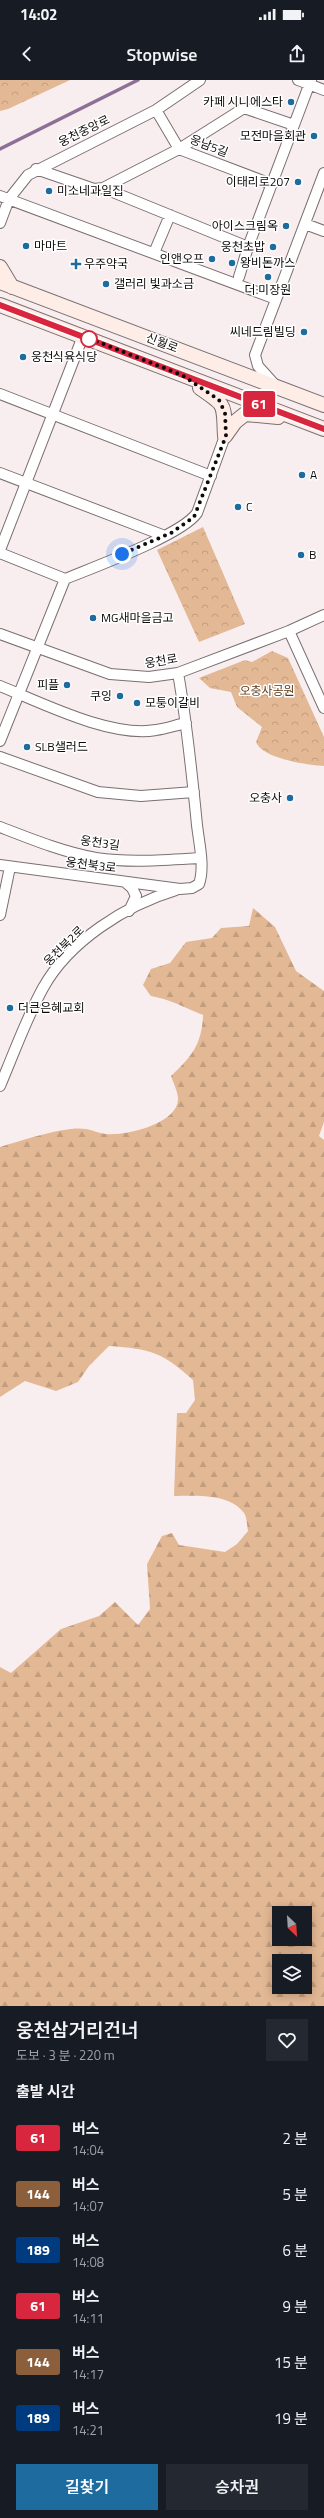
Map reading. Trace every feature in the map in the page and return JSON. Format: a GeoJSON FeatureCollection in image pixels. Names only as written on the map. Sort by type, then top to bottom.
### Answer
{"type":"FeatureCollection","features":[{"type":"Feature","properties":{"kind":"street","name":"웅천중앙로"},"geometry":{"type":"LineString","coordinates":[[0,223],[5,198],[21,181],[36,169],[156,110],[200,80]]}},
{"type":"Feature","properties":{"kind":"street"},"geometry":{"type":"LineString","coordinates":[[298,80],[310,82],[324,90]]}},
{"type":"Feature","properties":{"kind":"street"},"geometry":{"type":"LineString","coordinates":[[239,276],[271,184],[310,82]]}},
{"type":"Feature","properties":{"kind":"street"},"geometry":{"type":"LineString","coordinates":[[36,169],[94,189],[103,188],[180,149],[244,108],[294,125]]}},
{"type":"Feature","properties":{"kind":"street","name":"웅남5길"},"geometry":{"type":"LineString","coordinates":[[156,110],[180,149],[271,184]]}},
{"type":"Feature","properties":{"kind":"street"},"geometry":{"type":"LineString","coordinates":[[276,386],[258,366],[255,358],[324,173]]}},
{"type":"Feature","properties":{"kind":"street"},"geometry":{"type":"LineString","coordinates":[[103,188],[248,247]]}},
{"type":"Feature","properties":{"kind":"street"},"geometry":{"type":"LineString","coordinates":[[5,198],[276,300]]}},
{"type":"Feature","properties":{"kind":"street"},"geometry":{"type":"LineString","coordinates":[[154,253],[170,215]]}},
{"type":"Feature","properties":{"kind":"street"},"geometry":{"type":"LineString","coordinates":[[305,224],[324,232]]}},
{"type":"Feature","properties":{"kind":"street"},"geometry":{"type":"LineString","coordinates":[[0,268],[6,284]]}},
{"type":"Feature","properties":{"kind":"street","name":"신월로"},"geometry":{"type":"LineString","coordinates":[[6,284],[324,405]]}},
{"type":"Feature","properties":{"kind":"street","name":"신월로"},"geometry":{"type":"LineString","coordinates":[[0,305],[324,429]]}},
{"type":"Feature","properties":{"kind":"street"},"geometry":{"type":"LineString","coordinates":[[65,579],[0,551],[83,336]]}},
{"type":"Feature","properties":{"kind":"street"},"geometry":{"type":"LineString","coordinates":[[182,375],[222,404],[225,413],[226,436]]}},
{"type":"Feature","properties":{"kind":"street"},"geometry":{"type":"LineString","coordinates":[[0,394],[210,476]]}},
{"type":"Feature","properties":{"kind":"street"},"geometry":{"type":"LineString","coordinates":[[0,741],[65,579],[165,536],[177,530],[194,517],[226,436],[235,422],[245,414],[304,421]]}},
{"type":"Feature","properties":{"kind":"street"},"geometry":{"type":"LineString","coordinates":[[0,473],[165,536]]}},
{"type":"Feature","properties":{"kind":"street","name":"웅천로"},"geometry":{"type":"LineString","coordinates":[[0,634],[38,649],[125,677],[157,677],[178,672],[289,631],[324,615]]}},
{"type":"Feature","properties":{"kind":"street"},"geometry":{"type":"LineString","coordinates":[[289,631],[324,708]]}},
{"type":"Feature","properties":{"kind":"street"},"geometry":{"type":"LineString","coordinates":[[178,672],[186,723],[200,858]]}},
{"type":"Feature","properties":{"kind":"street"},"geometry":{"type":"LineString","coordinates":[[0,686],[119,729],[156,731],[186,723]]}},
{"type":"Feature","properties":{"kind":"street"},"geometry":{"type":"LineString","coordinates":[[0,757],[98,792],[141,796],[194,792]]}},
{"type":"Feature","properties":{"kind":"street","name":"웅천3길"},"geometry":{"type":"LineString","coordinates":[[0,827],[61,850],[97,858],[134,860],[200,858]]}},
{"type":"Feature","properties":{"kind":"street","name":"웅천북2로"},"geometry":{"type":"LineString","coordinates":[[0,1086],[38,998],[58,968],[76,948],[100,929],[127,912],[156,896],[180,889],[192,888],[199,884],[200,858]]}},
{"type":"Feature","properties":{"kind":"street"},"geometry":{"type":"LineString","coordinates":[[0,915],[5,866]]}},
{"type":"Feature","properties":{"kind":"street","name":"웅천북3로"},"geometry":{"type":"LineString","coordinates":[[5,866],[180,889]]}},
{"type":"Feature","properties":{"kind":"street"},"geometry":{"type":"LineString","coordinates":[[125,882],[132,888],[136,896],[134,904],[127,912]]}},
{"type":"Feature","properties":{"kind":"green space"},"geometry":{"type":"Polygon","coordinates":[[[0,80],[70,80],[8,109],[0,111],[0,80]]]}},
{"type":"Feature","properties":{"kind":"green space"},"geometry":{"type":"Polygon","coordinates":[[[203,527],[245,624],[199,642],[157,550],[203,527]]]}},
{"type":"Feature","properties":{"kind":"green space","name":"오충사공원"},"geometry":{"type":"Polygon","coordinates":[[[272,651],[288,658],[324,737],[324,766],[287,760],[267,753],[260,748],[256,742],[262,727],[237,707],[231,692],[210,688],[199,678],[245,660],[252,662],[272,651]]]}},
{"type":"Feature","properties":{"kind":"green space"},"geometry":{"type":"Polygon","coordinates":[[[253,908],[275,927],[296,971],[324,991],[324,1122],[319,1136],[324,1140],[324,2006],[0,2006],[0,1667],[11,1673],[61,1629],[99,1616],[115,1602],[138,1625],[150,1609],[147,1564],[162,1536],[172,1533],[179,1545],[225,1552],[237,1544],[248,1531],[244,1513],[230,1502],[211,1497],[174,1496],[177,1413],[186,1413],[195,1400],[193,1380],[173,1363],[164,1358],[146,1351],[109,1346],[89,1366],[78,1382],[56,1391],[25,1381],[0,1397],[0,1147],[62,1130],[86,1129],[106,1134],[125,1133],[149,1127],[160,1122],[169,1115],[176,1108],[178,1099],[171,1076],[194,1050],[200,1035],[203,1015],[171,1001],[151,996],[143,985],[151,969],[170,963],[186,942],[212,938],[221,928],[249,926],[253,908]]]}},
{"type":"Feature","properties":{"kind":"waterway"},"geometry":{"type":"LineString","coordinates":[[0,149],[138,80]]}},
{"type":"Feature","properties":{"kind":"bus line","name":"61"},"geometry":{"type":"LineString","coordinates":[[0,305],[324,429]]}},
{"type":"Feature","properties":{"kind":"place","name":"카페 시니에스타"},"geometry":{"type":"Point","coordinates":[291,102]}},
{"type":"Feature","properties":{"kind":"place","name":"모전마을회관"},"geometry":{"type":"Point","coordinates":[314,136]}},
{"type":"Feature","properties":{"kind":"place","name":"이태리로207"},"geometry":{"type":"Point","coordinates":[298,182]}},
{"type":"Feature","properties":{"kind":"place","name":"미소네과일집"},"geometry":{"type":"Point","coordinates":[49,191]}},
{"type":"Feature","properties":{"kind":"place","name":"아이스크림옥"},"geometry":{"type":"Point","coordinates":[286,226]}},
{"type":"Feature","properties":{"kind":"place","name":"마마트"},"geometry":{"type":"Point","coordinates":[26,246]}},
{"type":"Feature","properties":{"kind":"place","name":"웅천초밥"},"geometry":{"type":"Point","coordinates":[273,247]}},
{"type":"Feature","properties":{"kind":"place","name":"인앤오프"},"geometry":{"type":"Point","coordinates":[212,259]}},
{"type":"Feature","properties":{"kind":"place","name":"왕비돈까스"},"geometry":{"type":"Point","coordinates":[232,263]}},
{"type":"Feature","properties":{"kind":"place","name":"우주약국"},"geometry":{"type":"Point","coordinates":[76,264]}},
{"type":"Feature","properties":{"kind":"place","name":"더:미장원"},"geometry":{"type":"Point","coordinates":[268,277]}},
{"type":"Feature","properties":{"kind":"place","name":"갤러리 빛과소금"},"geometry":{"type":"Point","coordinates":[106,284]}},
{"type":"Feature","properties":{"kind":"place","name":"씨네드림빌딩"},"geometry":{"type":"Point","coordinates":[304,332]}},
{"type":"Feature","properties":{"kind":"place","name":"웅천식육식당"},"geometry":{"type":"Point","coordinates":[23,357]}},
{"type":"Feature","properties":{"kind":"place","name":"A"},"geometry":{"type":"Point","coordinates":[302,475]}},
{"type":"Feature","properties":{"kind":"place","name":"C"},"geometry":{"type":"Point","coordinates":[238,507]}},
{"type":"Feature","properties":{"kind":"place","name":"B"},"geometry":{"type":"Point","coordinates":[301,555]}},
{"type":"Feature","properties":{"kind":"place","name":"MG새마을금고"},"geometry":{"type":"Point","coordinates":[93,618]}},
{"type":"Feature","properties":{"kind":"place","name":"피플"},"geometry":{"type":"Point","coordinates":[67,685]}},
{"type":"Feature","properties":{"kind":"place","name":"쿠잉"},"geometry":{"type":"Point","coordinates":[120,696]}},
{"type":"Feature","properties":{"kind":"place","name":"모퉁이갈비"},"geometry":{"type":"Point","coordinates":[137,703]}},
{"type":"Feature","properties":{"kind":"place","name":"SLB샐러드"},"geometry":{"type":"Point","coordinates":[27,747]}},
{"type":"Feature","properties":{"kind":"place","name":"오충사"},"geometry":{"type":"Point","coordinates":[290,798]}},
{"type":"Feature","properties":{"kind":"place","name":"더큰은혜교회"},"geometry":{"type":"Point","coordinates":[10,1008]}},
{"type":"Feature","properties":{"kind":"route"},"geometry":{"type":"LineString","coordinates":[[89,339],[83,336],[182,375],[219,400],[224,407],[225,413],[226,436],[199,509],[194,517],[177,530],[122,554]]}}]}
